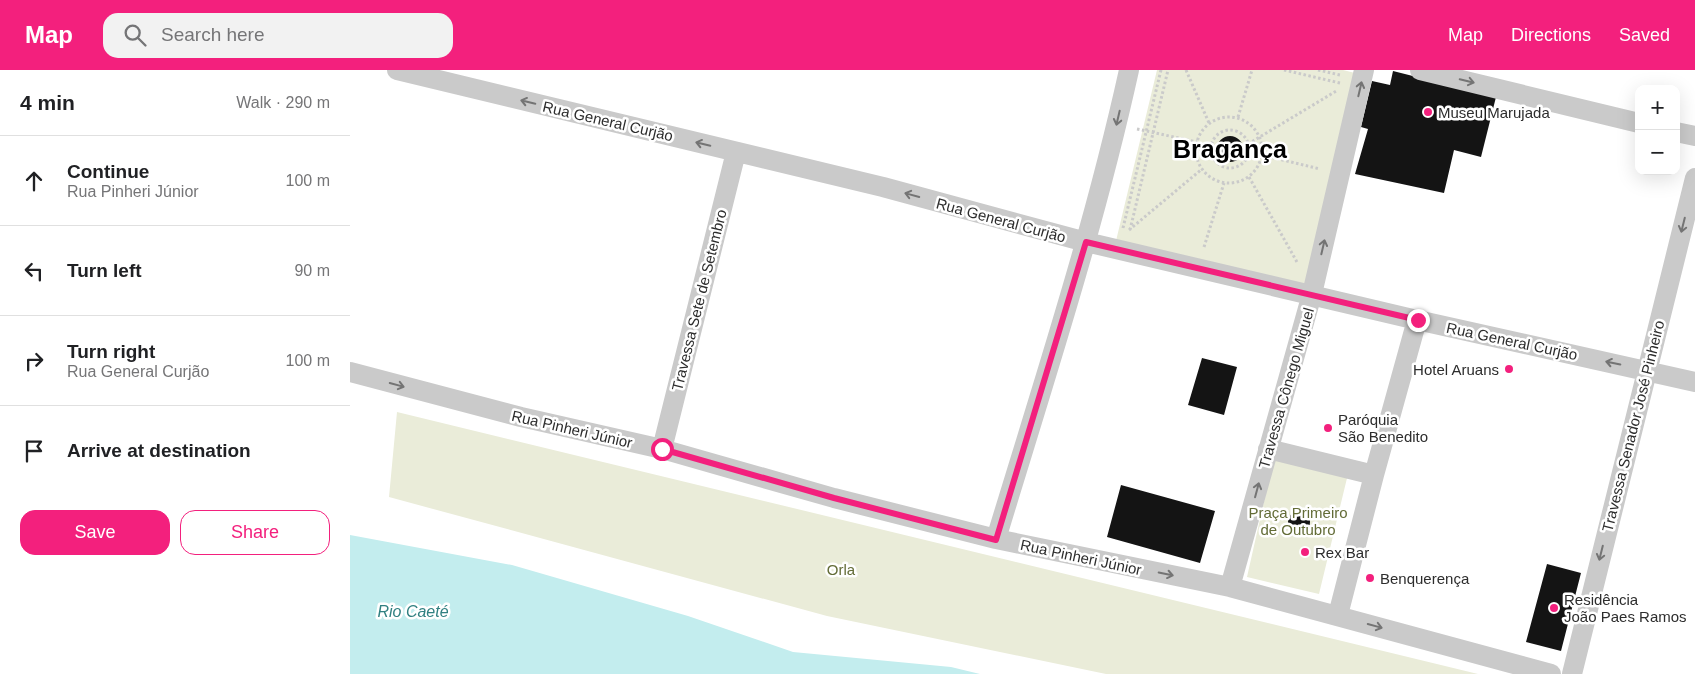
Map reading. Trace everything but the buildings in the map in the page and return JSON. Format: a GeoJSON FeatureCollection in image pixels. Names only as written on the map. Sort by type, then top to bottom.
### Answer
{"type":"FeatureCollection","features":[{"type":"Feature","properties":{"kind":"street","name":"Rua General Curjão"},"geometry":{"type":"LineString","coordinates":[[397,70],[448,76],[1086,242],[1418,320],[1695,382]]}},
{"type":"Feature","properties":{"kind":"street"},"geometry":{"type":"LineString","coordinates":[[996,540],[1086,242],[1117,125],[1129,70]]}},
{"type":"Feature","properties":{"kind":"street"},"geometry":{"type":"LineString","coordinates":[[1420,70],[1635,122]]}},
{"type":"Feature","properties":{"kind":"street","name":"Travessa Cônego Miguel"},"geometry":{"type":"LineString","coordinates":[[1230,587],[1312,294],[1355,73]]}},
{"type":"Feature","properties":{"kind":"street"},"geometry":{"type":"LineString","coordinates":[[1680,133],[1695,136]]}},
{"type":"Feature","properties":{"kind":"street","name":"Travessa Sete de Setembro"},"geometry":{"type":"LineString","coordinates":[[662,449],[736,152]]}},
{"type":"Feature","properties":{"kind":"street","name":"Travessa Senador José Pinheiro"},"geometry":{"type":"LineString","coordinates":[[1572,674],[1695,178]]}},
{"type":"Feature","properties":{"kind":"street"},"geometry":{"type":"LineString","coordinates":[[1338,615],[1374,475],[1418,320]]}},
{"type":"Feature","properties":{"kind":"street","name":"Rua Pinheri Júnior"},"geometry":{"type":"LineString","coordinates":[[350,372],[521,417],[662,449],[834,498],[996,540],[1230,587],[1551,674]]}},
{"type":"Feature","properties":{"kind":"street"},"geometry":{"type":"LineString","coordinates":[[1268,449],[1374,475]]}},
{"type":"Feature","properties":{"kind":"path"},"geometry":{"type":"LineString","coordinates":[[1121,236],[1161,70]]}},
{"type":"Feature","properties":{"kind":"path"},"geometry":{"type":"LineString","coordinates":[[1130,229],[1168,70]]}},
{"type":"Feature","properties":{"kind":"path"},"geometry":{"type":"LineString","coordinates":[[1186,70],[1209,123]]}},
{"type":"Feature","properties":{"kind":"path"},"geometry":{"type":"LineString","coordinates":[[1238,117],[1252,70]]}},
{"type":"Feature","properties":{"kind":"path"},"geometry":{"type":"LineString","coordinates":[[1248,144],[1346,85],[1284,70]]}},
{"type":"Feature","properties":{"kind":"path"},"geometry":{"type":"LineString","coordinates":[[1318,70],[1355,73]]}},
{"type":"Feature","properties":{"kind":"path"},"geometry":{"type":"LineString","coordinates":[[1223,116],[1238,117],[1252,124],[1261,136],[1262,155],[1258,168],[1249,177],[1237,182],[1224,183],[1212,178],[1202,169],[1198,160],[1197,142],[1209,123],[1223,116]]}},
{"type":"Feature","properties":{"kind":"path"},"geometry":{"type":"LineString","coordinates":[[1117,125],[1197,142]]}},
{"type":"Feature","properties":{"kind":"path"},"geometry":{"type":"LineString","coordinates":[[1233,130],[1243,135],[1248,144],[1248,155],[1242,164],[1232,168],[1222,166],[1214,159],[1211,148],[1214,138],[1223,131],[1233,130]]}},
{"type":"Feature","properties":{"kind":"path"},"geometry":{"type":"LineString","coordinates":[[1262,155],[1326,171]]}},
{"type":"Feature","properties":{"kind":"path"},"geometry":{"type":"LineString","coordinates":[[1125,233],[1202,169]]}},
{"type":"Feature","properties":{"kind":"path"},"geometry":{"type":"LineString","coordinates":[[1249,177],[1302,270]]}},
{"type":"Feature","properties":{"kind":"path"},"geometry":{"type":"LineString","coordinates":[[1202,255],[1224,183]]}},
{"type":"Feature","properties":{"kind":"path"},"geometry":{"type":"LineString","coordinates":[[1130,229],[1139,232]]}},
{"type":"Feature","properties":{"kind":"path"},"geometry":{"type":"LineString","coordinates":[[1195,245],[1213,249]]}},
{"type":"Feature","properties":{"kind":"green space"},"geometry":{"type":"Polygon","coordinates":[[[1157,70],[1343,70],[1359,74],[1307,290],[1115,245],[1157,70]]]}},
{"type":"Feature","properties":{"kind":"green space","name":"Orla"},"geometry":{"type":"Polygon","coordinates":[[[397,412],[1478,674],[1106,674],[827,616],[389,497],[397,412]]]}},
{"type":"Feature","properties":{"kind":"green space","name":"Praça Primeiro de Outubro"},"geometry":{"type":"Polygon","coordinates":[[[1274,457],[1348,474],[1319,594],[1247,577],[1274,457]]]}},
{"type":"Feature","properties":{"kind":"water","name":"Rio Caeté"},"geometry":{"type":"Polygon","coordinates":[[[350,535],[512,565],[688,616],[793,652],[951,667],[980,674],[350,674],[350,535]]]}},
{"type":"Feature","properties":{"kind":"place","name":"Museu Marujada"},"geometry":{"type":"Point","coordinates":[1428,112]}},
{"type":"Feature","properties":{"kind":"place","name":"Hotel Aruans"},"geometry":{"type":"Point","coordinates":[1509,369]}},
{"type":"Feature","properties":{"kind":"place","name":"Paróquia São Benedito"},"geometry":{"type":"Point","coordinates":[1328,428]}},
{"type":"Feature","properties":{"kind":"place","name":"Rex Bar"},"geometry":{"type":"Point","coordinates":[1305,552]}},
{"type":"Feature","properties":{"kind":"place","name":"Benquerença"},"geometry":{"type":"Point","coordinates":[1370,578]}},
{"type":"Feature","properties":{"kind":"place","name":"Residência João Paes Ramos"},"geometry":{"type":"Point","coordinates":[1554,608]}},
{"type":"Feature","properties":{"kind":"district","name":"Bragança"},"geometry":{"type":"Point","coordinates":[1230,149]}},
{"type":"Feature","properties":{"kind":"route"},"geometry":{"type":"LineString","coordinates":[[662,449],[834,498],[996,540],[1086,242],[1418,320]]}}]}
